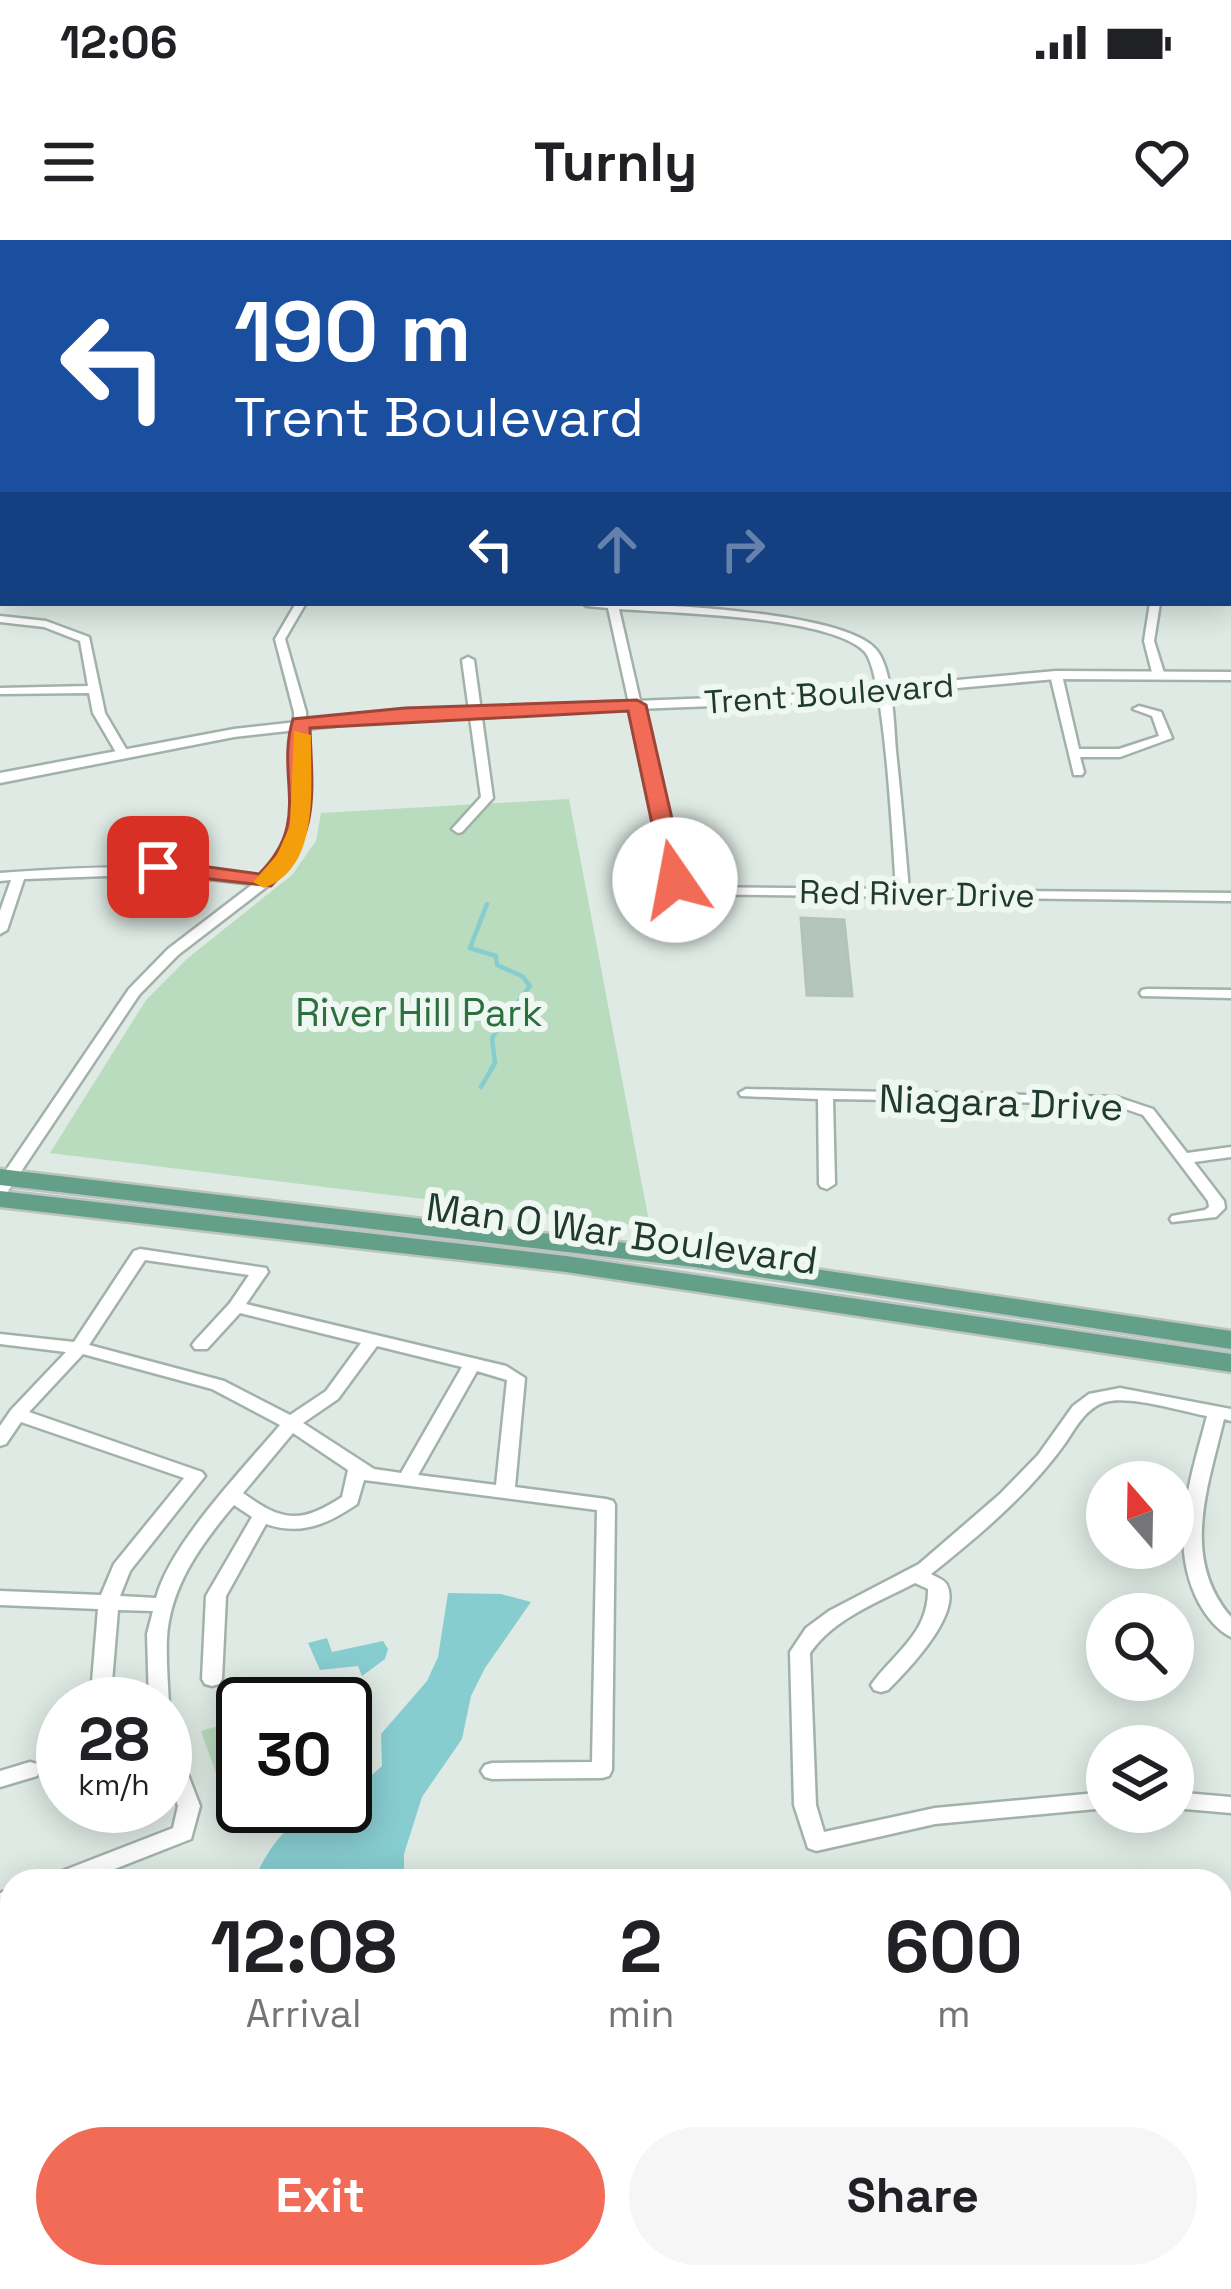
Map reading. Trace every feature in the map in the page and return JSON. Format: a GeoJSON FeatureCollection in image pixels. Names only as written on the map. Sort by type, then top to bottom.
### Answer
{"type":"FeatureCollection","features":[{"type":"Feature","properties":{"kind":"main road","name":"Man O War Boulevard"},"geometry":{"type":"LineString","coordinates":[[3,1186],[694,1259],[1231,1340]]}},
{"type":"Feature","properties":{"kind":"main road","name":"Man O War Boulevard"},"geometry":{"type":"LineString","coordinates":[[3,1186],[1231,1363]]}},
{"type":"Feature","properties":{"kind":"street"},"geometry":{"type":"LineString","coordinates":[[3,1186],[134,992],[173,952],[264,882],[286,857],[300,826],[300,723],[280,639],[299,606]]}},
{"type":"Feature","properties":{"kind":"street","name":"Red River Drive"},"geometry":{"type":"LineString","coordinates":[[613,606],[675,880],[684,891],[1231,897]]}},
{"type":"Feature","properties":{"kind":"street"},"geometry":{"type":"LineString","coordinates":[[627,606],[763,616],[820,626],[849,636],[873,652],[885,690],[903,892]]}},
{"type":"Feature","properties":{"kind":"street"},"geometry":{"type":"LineString","coordinates":[[1155,606],[1149,641],[1159,676]]}},
{"type":"Feature","properties":{"kind":"street"},"geometry":{"type":"LineString","coordinates":[[0,619],[46,624],[85,639],[100,713],[123,754]]}},
{"type":"Feature","properties":{"kind":"street"},"geometry":{"type":"LineString","coordinates":[[458,829],[487,798],[468,660]]}},
{"type":"Feature","properties":{"kind":"street"},"geometry":{"type":"LineString","coordinates":[[1056,676],[1078,772]]}},
{"type":"Feature","properties":{"kind":"street","name":"Trent Boulevard"},"geometry":{"type":"LineString","coordinates":[[0,778],[300,723],[1056,676],[1231,676]]}},
{"type":"Feature","properties":{"kind":"street"},"geometry":{"type":"LineString","coordinates":[[0,692],[94,689]]}},
{"type":"Feature","properties":{"kind":"street"},"geometry":{"type":"LineString","coordinates":[[1074,753],[1120,753],[1166,739],[1157,714],[1138,709]]}},
{"type":"Feature","properties":{"kind":"street"},"geometry":{"type":"LineString","coordinates":[[0,878],[158,867],[264,882]]}},
{"type":"Feature","properties":{"kind":"street"},"geometry":{"type":"LineString","coordinates":[[0,930],[19,876]]}},
{"type":"Feature","properties":{"kind":"street"},"geometry":{"type":"LineString","coordinates":[[1147,993],[1231,994]]}},
{"type":"Feature","properties":{"kind":"street","name":"Niagara Drive"},"geometry":{"type":"LineString","coordinates":[[746,1093],[1127,1102],[1148,1112],[1213,1193],[1217,1208],[1210,1214],[1178,1219]]}},
{"type":"Feature","properties":{"kind":"street"},"geometry":{"type":"LineString","coordinates":[[825,1096],[827,1184]]}},
{"type":"Feature","properties":{"kind":"street"},"geometry":{"type":"LineString","coordinates":[[1185,1158],[1231,1152]]}},
{"type":"Feature","properties":{"kind":"street"},"geometry":{"type":"LineString","coordinates":[[0,1440],[17,1414],[79,1348],[140,1254],[260,1272],[201,1345]]}},
{"type":"Feature","properties":{"kind":"street"},"geometry":{"type":"LineString","coordinates":[[236,1307],[516,1378],[505,1492]]}},
{"type":"Feature","properties":{"kind":"street"},"geometry":{"type":"LineString","coordinates":[[0,1339],[79,1348],[218,1385],[369,1475],[606,1505],[602,1770],[492,1772]]}},
{"type":"Feature","properties":{"kind":"street"},"geometry":{"type":"LineString","coordinates":[[159,1677],[158,1634],[170,1582],[205,1527],[290,1424],[332,1396],[373,1339]]}},
{"type":"Feature","properties":{"kind":"street"},"geometry":{"type":"LineString","coordinates":[[406,1480],[472,1364]]}},
{"type":"Feature","properties":{"kind":"street"},"geometry":{"type":"LineString","coordinates":[[1086,1802],[935,1816],[817,1842],[805,1804],[800,1652],[813,1633],[916,1575],[1007,1498],[1044,1460],[1079,1410],[1095,1398],[1120,1394],[1224,1413],[1190,1550],[1194,1585],[1231,1630]]}},
{"type":"Feature","properties":{"kind":"street"},"geometry":{"type":"LineString","coordinates":[[17,1414],[196,1476],[137,1546],[110,1599],[103,1677]]}},
{"type":"Feature","properties":{"kind":"street"},"geometry":{"type":"LineString","coordinates":[[233,1495],[261,1517],[292,1526],[324,1520],[350,1501],[358,1468]]}},
{"type":"Feature","properties":{"kind":"street"},"geometry":{"type":"LineString","coordinates":[[212,1679],[216,1595],[261,1517]]}},
{"type":"Feature","properties":{"kind":"street"},"geometry":{"type":"LineString","coordinates":[[881,1685],[922,1640],[941,1606],[938,1586],[916,1575]]}},
{"type":"Feature","properties":{"kind":"street"},"geometry":{"type":"LineString","coordinates":[[0,1598],[110,1599],[164,1605]]}},
{"type":"Feature","properties":{"kind":"street"},"geometry":{"type":"LineString","coordinates":[[0,1779],[30,1770]]}},
{"type":"Feature","properties":{"kind":"street"},"geometry":{"type":"LineString","coordinates":[[1194,1801],[1231,1804]]}},
{"type":"Feature","properties":{"kind":"street"},"geometry":{"type":"LineString","coordinates":[[91,1869],[183,1833]]}},
{"type":"Feature","properties":{"kind":"green space","name":"River Hill Park"},"geometry":{"type":"Polygon","coordinates":[[[569,799],[650,1227],[50,1153],[146,1000],[188,958],[292,875],[316,841],[321,813],[569,799]]]}},
{"type":"Feature","properties":{"kind":"green space"},"geometry":{"type":"Polygon","coordinates":[[[216,1727],[216,1773],[201,1731],[216,1727]]]}},
{"type":"Feature","properties":{"kind":"water"},"geometry":{"type":"Polygon","coordinates":[[[448,1593],[501,1594],[531,1602],[485,1668],[471,1696],[462,1739],[422,1797],[404,1854],[404,1869],[260,1869],[284,1833],[372,1833],[372,1775],[382,1766],[381,1734],[427,1681],[438,1657],[448,1593]]]}},
{"type":"Feature","properties":{"kind":"water"},"geometry":{"type":"Polygon","coordinates":[[[327,1638],[332,1652],[383,1641],[388,1649],[385,1659],[362,1676],[358,1666],[320,1670],[308,1643],[327,1638]]]}},
{"type":"Feature","properties":{"kind":"building"},"geometry":{"type":"Polygon","coordinates":[[[801,918],[844,920],[852,996],[807,995],[801,918]]]}},
{"type":"Feature","properties":{"kind":"waterway"},"geometry":{"type":"LineString","coordinates":[[481,1087],[495,1063],[492,1038],[507,1016],[521,1009],[515,1006],[530,986],[522,976],[497,965],[496,956],[470,948],[487,904]]}},
{"type":"Feature","properties":{"kind":"slow traffic"},"geometry":{"type":"LineString","coordinates":[[264,882],[298,836],[301,735]]}},
{"type":"Feature","properties":{"kind":"route"},"geometry":{"type":"LineString","coordinates":[[158,867],[264,882],[298,836],[302,814],[300,723],[637,705],[675,880]]}}]}
